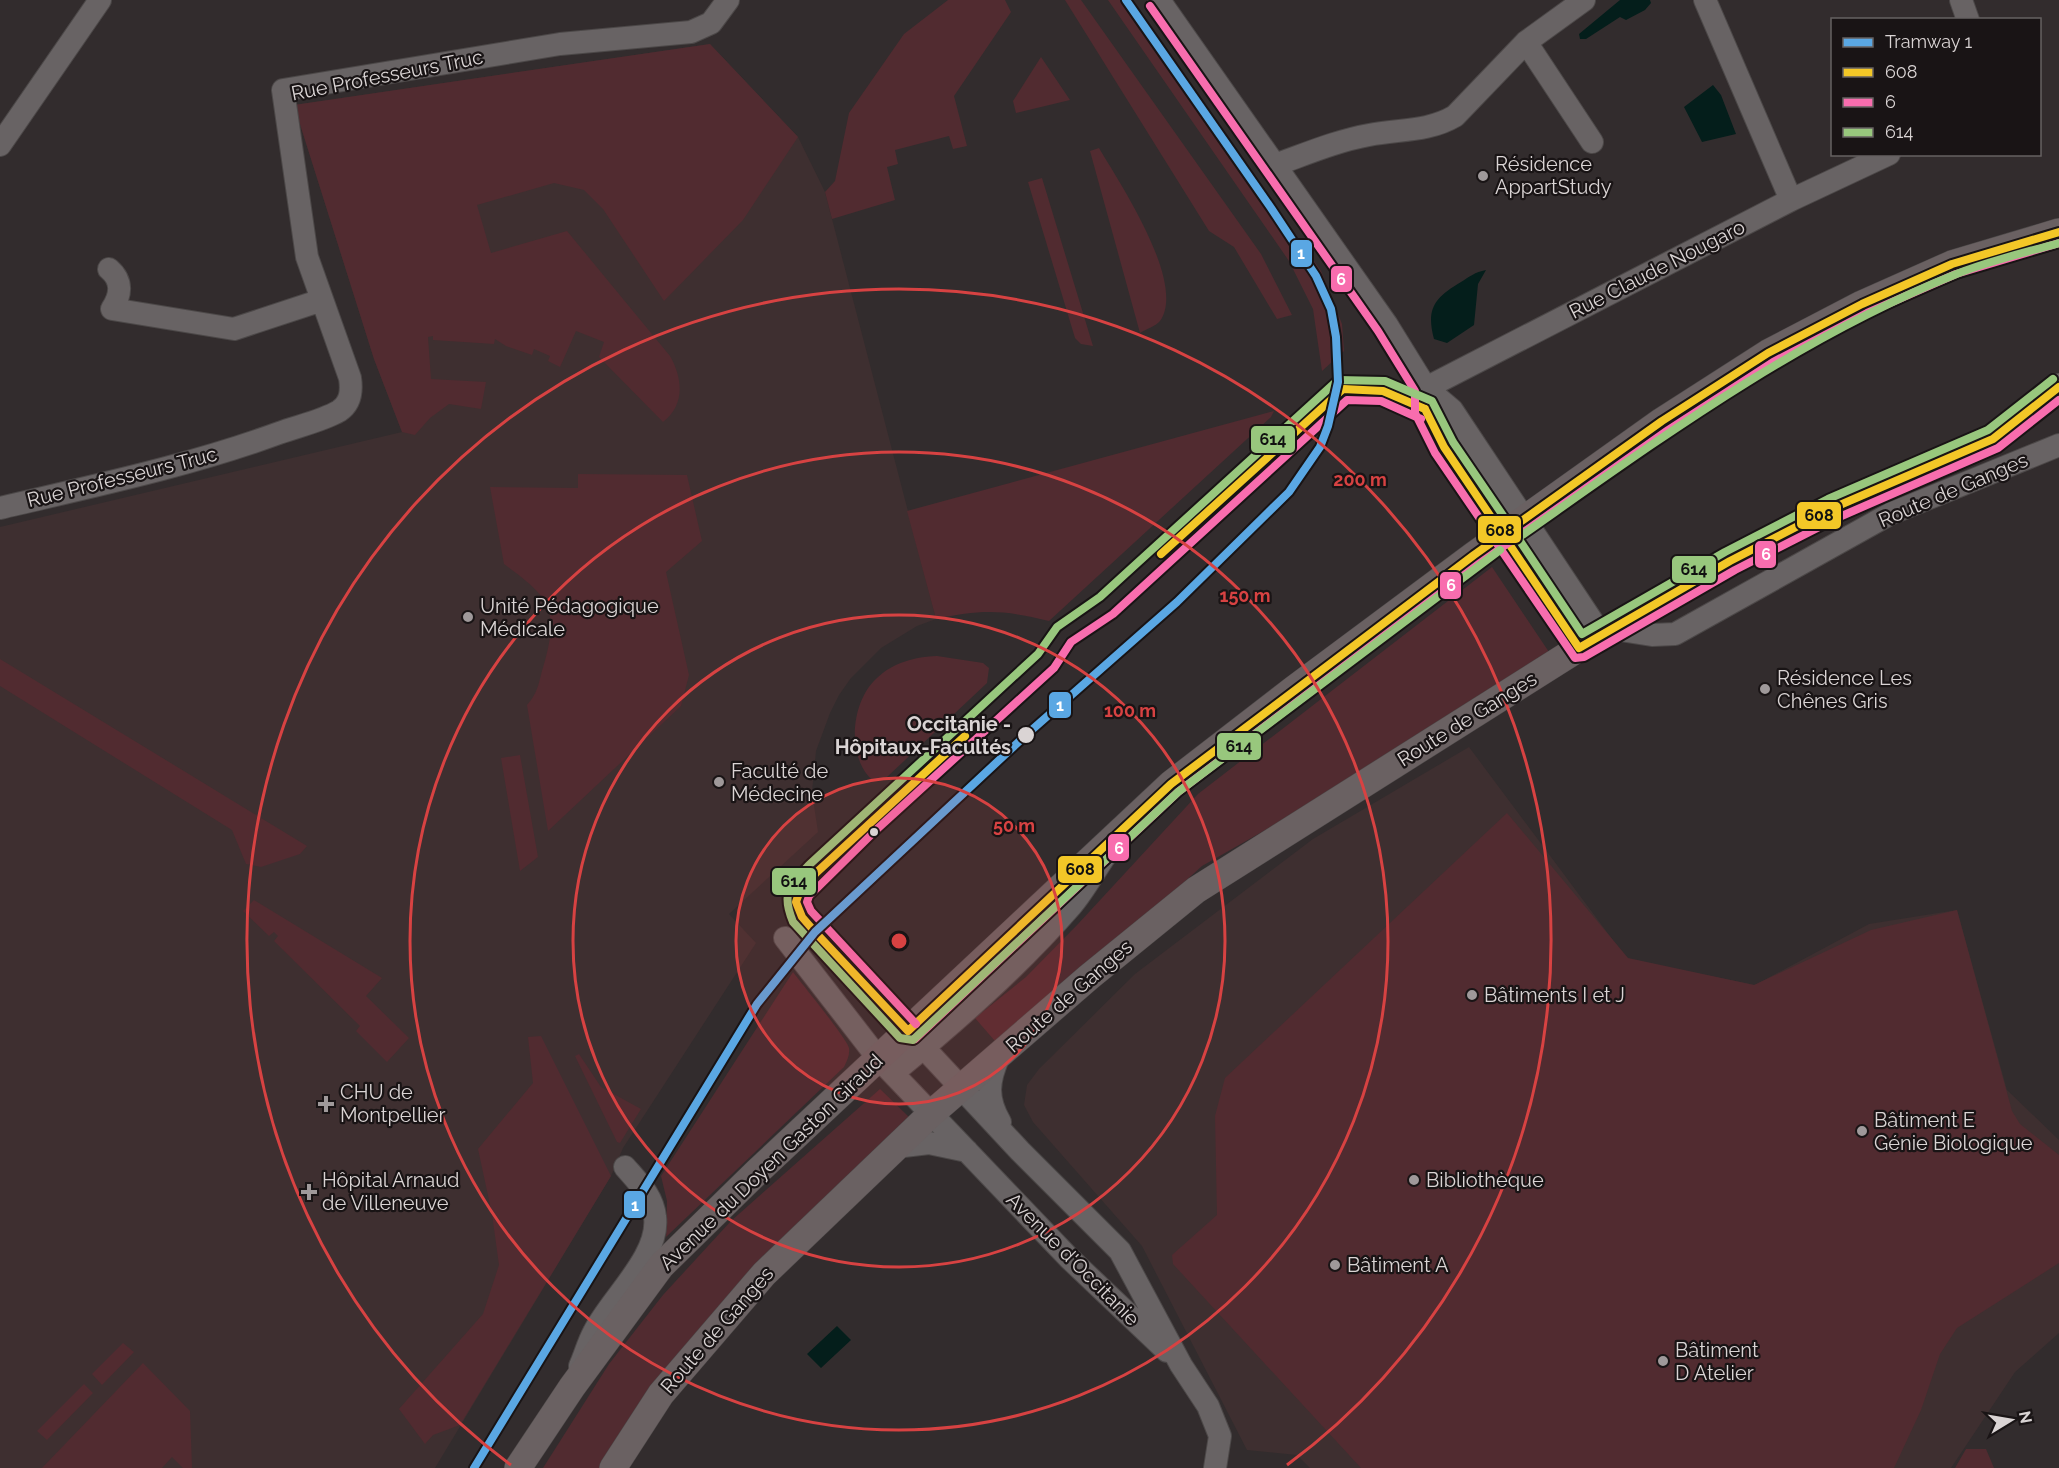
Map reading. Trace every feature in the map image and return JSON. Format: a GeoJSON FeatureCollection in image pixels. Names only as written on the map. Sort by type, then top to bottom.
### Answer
{"type":"FeatureCollection","features":[{"type":"Feature","properties":{"kind":"main road","name":"Avenue du Doyen Gaston Giraud"},"geometry":{"type":"LineString","coordinates":[[518,1468],[572,1387],[661,1266],[916,1039],[1120,832],[1171,784],[1275,703],[1504,534],[1662,421],[1768,353],[1862,304],[1952,264],[2059,232]]}},
{"type":"Feature","properties":{"kind":"main road","name":"Route de Ganges"},"geometry":{"type":"LineString","coordinates":[[613,1468],[661,1394],[764,1274],[895,1147],[961,1087],[1089,977],[1196,890],[1598,638],[1730,561],[1833,508],[1993,439],[2059,387]]}},
{"type":"Feature","properties":{"kind":"street"},"geometry":{"type":"LineString","coordinates":[[0,145],[100,0]]}},
{"type":"Feature","properties":{"kind":"street","name":"Rue Professeurs Truc"},"geometry":{"type":"LineString","coordinates":[[0,508],[197,460],[340,410],[349,401],[352,388],[350,378],[306,257],[283,90],[560,44],[691,32],[711,23],[728,0]]}},
{"type":"Feature","properties":{"kind":"street"},"geometry":{"type":"LineString","coordinates":[[1275,165],[1319,148],[1369,135],[1440,124],[1455,116],[1526,42],[1584,0]]}},
{"type":"Feature","properties":{"kind":"street"},"geometry":{"type":"LineString","coordinates":[[1705,0],[1791,200]]}},
{"type":"Feature","properties":{"kind":"street"},"geometry":{"type":"LineString","coordinates":[[1961,0],[1967,18]]}},
{"type":"Feature","properties":{"kind":"street"},"geometry":{"type":"LineString","coordinates":[[1160,1],[1387,325],[1426,388],[1443,400],[1452,410],[1526,519],[1598,638]]}},
{"type":"Feature","properties":{"kind":"street"},"geometry":{"type":"LineString","coordinates":[[1526,42],[1592,142]]}},
{"type":"Feature","properties":{"kind":"street","name":"Rue Claude Nougaro"},"geometry":{"type":"LineString","coordinates":[[1426,388],[1791,200],[1885,156]]}},
{"type":"Feature","properties":{"kind":"street"},"geometry":{"type":"LineString","coordinates":[[109,269],[116,275],[120,286],[119,298],[112,309],[234,329],[322,300]]}},
{"type":"Feature","properties":{"kind":"street"},"geometry":{"type":"LineString","coordinates":[[1426,388],[1425,410],[1444,447],[1504,534],[1598,638]]}},
{"type":"Feature","properties":{"kind":"street","name":"Route de Ganges"},"geometry":{"type":"LineString","coordinates":[[1598,638],[1675,634],[1890,514],[2059,445]]}},
{"type":"Feature","properties":{"kind":"street"},"geometry":{"type":"LineString","coordinates":[[1833,508],[1847,536]]}},
{"type":"Feature","properties":{"kind":"street","name":"Avenue d'Occitanie"},"geometry":{"type":"LineString","coordinates":[[802,917],[1009,1139],[1120,1251],[1181,1365],[1208,1406],[1217,1425],[1220,1448],[1215,1468]]}},
{"type":"Feature","properties":{"kind":"street","name":"Avenue d'Occitanie"},"geometry":{"type":"LineString","coordinates":[[785,938],[885,1066],[1069,1258],[1181,1365]]}},
{"type":"Feature","properties":{"kind":"street","name":"Avenue d'Occitanie"},"geometry":{"type":"LineString","coordinates":[[999,1056],[989,1078],[989,1092],[992,1108],[1009,1139]]}},
{"type":"Feature","properties":{"kind":"street"},"geometry":{"type":"LineString","coordinates":[[895,1147],[929,1143],[968,1151]]}},
{"type":"Feature","properties":{"kind":"street","name":"Avenue du Doyen Gaston Giraud"},"geometry":{"type":"LineString","coordinates":[[572,1387],[594,1331],[648,1251],[655,1232],[656,1216],[650,1196],[625,1167]]}},
{"type":"Feature","properties":{"kind":"shaded area"},"geometry":{"type":"Polygon","coordinates":[[[948,0],[1005,0],[1011,12],[954,96],[967,146],[953,149],[949,136],[895,150],[898,164],[887,167],[895,200],[832,219],[825,192],[835,181],[849,113],[904,34],[948,0]]]}},
{"type":"Feature","properties":{"kind":"shaded area"},"geometry":{"type":"Polygon","coordinates":[[[1065,0],[1081,0],[1261,254],[1292,315],[1277,319],[1234,247],[1209,231],[1065,0]]]}},
{"type":"Feature","properties":{"kind":"shaded area"},"geometry":{"type":"Polygon","coordinates":[[[1108,0],[1131,0],[1321,271],[1342,324],[1344,351],[1322,371],[1313,309],[1289,261],[1108,0]]]}},
{"type":"Feature","properties":{"kind":"shaded area"},"geometry":{"type":"Polygon","coordinates":[[[710,44],[798,137],[825,192],[936,619],[917,626],[881,648],[851,678],[839,695],[816,751],[812,792],[818,832],[729,914],[756,943],[623,1148],[611,1176],[435,1468],[0,1468],[0,527],[402,432],[374,359],[294,105],[710,44]]]}},
{"type":"Feature","properties":{"kind":"shaded area"},"geometry":{"type":"Polygon","coordinates":[[[710,44],[798,137],[743,220],[664,301],[603,209],[584,190],[554,183],[477,205],[491,253],[567,231],[670,356],[680,391],[675,408],[670,415],[663,422],[599,357],[604,342],[576,331],[560,367],[548,361],[550,356],[534,349],[532,355],[506,346],[495,339],[494,344],[433,340],[433,336],[428,337],[431,379],[486,382],[481,409],[449,404],[430,418],[415,435],[402,432],[374,359],[294,105],[710,44]]]}},
{"type":"Feature","properties":{"kind":"shaded area"},"geometry":{"type":"Polygon","coordinates":[[[1041,57],[1070,100],[1016,113],[1013,101],[1041,57]]]}},
{"type":"Feature","properties":{"kind":"shaded area"},"geometry":{"type":"Polygon","coordinates":[[[1099,148],[1147,233],[1165,283],[1166,304],[1160,321],[1140,333],[1090,151],[1099,148]]]}},
{"type":"Feature","properties":{"kind":"shaded area"},"geometry":{"type":"Polygon","coordinates":[[[1042,178],[1093,346],[1081,344],[1075,338],[1028,182],[1042,178]]]}},
{"type":"Feature","properties":{"kind":"shaded area"},"geometry":{"type":"Polygon","coordinates":[[[1274,411],[1271,417],[1049,621],[993,612],[936,619],[907,511],[1274,411]]]}},
{"type":"Feature","properties":{"kind":"shaded area"},"geometry":{"type":"Polygon","coordinates":[[[578,474],[687,475],[702,541],[666,572],[689,675],[681,706],[548,831],[527,705],[536,691],[549,645],[550,616],[540,595],[504,564],[490,487],[578,488],[578,474]]]}},
{"type":"Feature","properties":{"kind":"shaded area"},"geometry":{"type":"Polygon","coordinates":[[[1492,567],[1551,655],[1283,820],[1202,866],[1001,1048],[975,1018],[1026,977],[1198,794],[1492,567]]]}},
{"type":"Feature","properties":{"kind":"shaded area"},"geometry":{"type":"Polygon","coordinates":[[[937,656],[983,663],[989,668],[987,683],[887,777],[872,780],[858,757],[855,743],[857,714],[868,688],[877,678],[898,664],[913,659],[937,656]]]}},
{"type":"Feature","properties":{"kind":"shaded area"},"geometry":{"type":"Polygon","coordinates":[[[0,659],[307,846],[300,854],[261,867],[246,864],[232,830],[0,686],[0,659]]]}},
{"type":"Feature","properties":{"kind":"shaded area"},"geometry":{"type":"Polygon","coordinates":[[[1469,747],[1627,959],[1755,985],[1869,924],[1957,910],[2007,1090],[2059,1140],[2059,1333],[2015,1372],[1951,1468],[1310,1468],[1297,1455],[1247,1450],[1142,1246],[1033,1122],[1024,1105],[1027,1085],[1039,1069],[1135,974],[1313,839],[1469,747]]]}},
{"type":"Feature","properties":{"kind":"shaded area"},"geometry":{"type":"Polygon","coordinates":[[[520,755],[538,857],[520,871],[501,758],[520,755]]]}},
{"type":"Feature","properties":{"kind":"shaded area"},"geometry":{"type":"Polygon","coordinates":[[[1507,813],[1628,958],[1754,985],[1871,930],[1957,910],[2012,1111],[2020,1124],[2059,1155],[2059,1263],[1957,1328],[1940,1354],[1921,1410],[1894,1468],[1361,1468],[1173,1264],[1172,1255],[1217,1215],[1215,1116],[1225,1078],[1507,813]]]}},
{"type":"Feature","properties":{"kind":"shaded area"},"geometry":{"type":"Polygon","coordinates":[[[254,900],[382,978],[366,996],[409,1038],[387,1062],[356,1031],[360,1026],[274,941],[278,936],[274,932],[269,936],[243,911],[254,900]]]}},
{"type":"Feature","properties":{"kind":"shaded area"},"geometry":{"type":"Polygon","coordinates":[[[793,972],[847,1043],[849,1053],[845,1065],[666,1237],[667,1201],[661,1176],[793,972]]]}},
{"type":"Feature","properties":{"kind":"shaded area"},"geometry":{"type":"Polygon","coordinates":[[[541,1036],[611,1176],[460,1425],[433,1435],[425,1444],[399,1409],[483,1314],[499,1265],[492,1214],[478,1149],[533,1083],[528,1037],[541,1036]]]}},
{"type":"Feature","properties":{"kind":"shaded area"},"geometry":{"type":"Polygon","coordinates":[[[579,1054],[601,1087],[641,1109],[620,1143],[617,1142],[575,1056],[579,1054]]]}},
{"type":"Feature","properties":{"kind":"shaded area"},"geometry":{"type":"Polygon","coordinates":[[[880,1089],[909,1117],[657,1381],[599,1468],[543,1468],[609,1364],[663,1295],[731,1221],[880,1089]]]}},
{"type":"Feature","properties":{"kind":"shaded area"},"geometry":{"type":"Polygon","coordinates":[[[123,1343],[134,1352],[102,1385],[92,1374],[123,1343]]]}},
{"type":"Feature","properties":{"kind":"shaded area"},"geometry":{"type":"Polygon","coordinates":[[[143,1363],[190,1411],[192,1468],[183,1468],[172,1457],[162,1468],[42,1468],[143,1363]]]}},
{"type":"Feature","properties":{"kind":"shaded area"},"geometry":{"type":"Polygon","coordinates":[[[84,1384],[93,1393],[47,1440],[37,1431],[84,1384]]]}},
{"type":"Feature","properties":{"kind":"shaded area"},"geometry":{"type":"Polygon","coordinates":[[[1966,1449],[1986,1449],[1994,1468],[1955,1468],[1966,1449]]]}},
{"type":"Feature","properties":{"kind":"water"},"geometry":{"type":"Polygon","coordinates":[[[1620,0],[1650,0],[1651,3],[1645,10],[1626,20],[1620,17],[1586,39],[1580,39],[1579,34],[1620,0]]]}},
{"type":"Feature","properties":{"kind":"water"},"geometry":{"type":"Polygon","coordinates":[[[1713,85],[1721,95],[1736,134],[1702,142],[1684,107],[1713,85]]]}},
{"type":"Feature","properties":{"kind":"water"},"geometry":{"type":"Polygon","coordinates":[[[1486,270],[1478,284],[1474,325],[1447,343],[1434,339],[1431,320],[1434,305],[1438,299],[1470,277],[1486,270]]]}},
{"type":"Feature","properties":{"kind":"water"},"geometry":{"type":"Polygon","coordinates":[[[837,1326],[851,1340],[821,1368],[807,1354],[837,1326]]]}},
{"type":"Feature","properties":{"kind":"tram line","name":"1"},"geometry":{"type":"LineString","coordinates":[[474,1468],[757,1004],[815,932],[1026,735],[1177,602],[1289,492],[1320,447],[1328,426],[1338,382],[1336,337],[1331,309],[1316,276],[1271,208],[1126,0]]}},
{"type":"Feature","properties":{"kind":"transit line","name":"6"},"geometry":{"type":"LineString","coordinates":[[1150,6],[1378,331],[1415,391],[1415,413],[1435,453],[1575,658],[1584,657],[1735,570],[1837,518],[1998,448],[2059,400]]}},
{"type":"Feature","properties":{"kind":"transit line","name":"608"},"geometry":{"type":"LineString","coordinates":[[908,1031],[1171,784],[1474,555],[1662,421],[1768,353],[1862,304],[1952,264],[2059,232]]}},
{"type":"Feature","properties":{"kind":"transit line","name":"6"},"geometry":{"type":"LineString","coordinates":[[915,1039],[1178,792],[1480,563],[1668,430],[1773,362],[1867,313],[1956,274],[2059,243]]}},
{"type":"Feature","properties":{"kind":"transit line","name":"614"},"geometry":{"type":"LineString","coordinates":[[2053,379],[1988,430],[1828,499],[1725,552],[1582,634],[1518,538],[1729,394],[1838,329],[1954,275],[1993,261],[2059,243]]}},
{"type":"Feature","properties":{"kind":"transit line","name":"614"},"geometry":{"type":"LineString","coordinates":[[1500,550],[1178,792],[913,1040],[900,1038],[793,922],[789,912],[789,890],[809,865],[1038,654],[1057,627],[1100,597],[1338,380],[1385,381],[1432,401],[1453,442],[1506,520]]}},
{"type":"Feature","properties":{"kind":"transit line","name":"608"},"geometry":{"type":"LineString","coordinates":[[1579,648],[1730,561],[1833,508],[1993,439],[2059,387]]}},
{"type":"Feature","properties":{"kind":"transit line","name":"608"},"geometry":{"type":"LineString","coordinates":[[1161,554],[1343,389],[1383,391],[1425,409]]}},
{"type":"Feature","properties":{"kind":"transit line","name":"6"},"geometry":{"type":"LineString","coordinates":[[916,1024],[811,911],[807,902],[809,896],[876,830],[1054,668],[1071,642],[1113,614],[1347,400],[1381,401],[1421,419]]}},
{"type":"Feature","properties":{"kind":"transit line","name":"608"},"geometry":{"type":"LineString","coordinates":[[1425,409],[1444,447],[1579,648]]}},
{"type":"Feature","properties":{"kind":"transit line","name":"608"},"geometry":{"type":"LineString","coordinates":[[908,1031],[815,932],[802,917],[796,902],[800,890],[817,872],[965,736]]}},
{"type":"Feature","properties":{"kind":"place","name":"Résidence AppartStudy"},"geometry":{"type":"Point","coordinates":[1483,176]}},
{"type":"Feature","properties":{"kind":"place","name":"Unité Pédagogique Médicale"},"geometry":{"type":"Point","coordinates":[468,617]}},
{"type":"Feature","properties":{"kind":"place","name":"Résidence Les Chênes Gris"},"geometry":{"type":"Point","coordinates":[1765,689]}},
{"type":"Feature","properties":{"kind":"place","name":"Occitanie - Hôpitaux-Facultés"},"geometry":{"type":"Point","coordinates":[1026,735]}},
{"type":"Feature","properties":{"kind":"place","name":"Faculté de Médecine"},"geometry":{"type":"Point","coordinates":[719,782]}},
{"type":"Feature","properties":{"kind":"place","name":"Bâtiments I et J"},"geometry":{"type":"Point","coordinates":[1472,995]}},
{"type":"Feature","properties":{"kind":"place","name":"CHU de Montpellier"},"geometry":{"type":"Point","coordinates":[326,1104]}},
{"type":"Feature","properties":{"kind":"place","name":"Bâtiment E Génie Biologique"},"geometry":{"type":"Point","coordinates":[1862,1131]}},
{"type":"Feature","properties":{"kind":"place","name":"Bibliothèque"},"geometry":{"type":"Point","coordinates":[1414,1180]}},
{"type":"Feature","properties":{"kind":"place","name":"Hôpital Arnaud de Villeneuve"},"geometry":{"type":"Point","coordinates":[309,1192]}},
{"type":"Feature","properties":{"kind":"place","name":"Bâtiment A"},"geometry":{"type":"Point","coordinates":[1335,1265]}},
{"type":"Feature","properties":{"kind":"place","name":"Bâtiment D Atelier"},"geometry":{"type":"Point","coordinates":[1663,1361]}}]}
